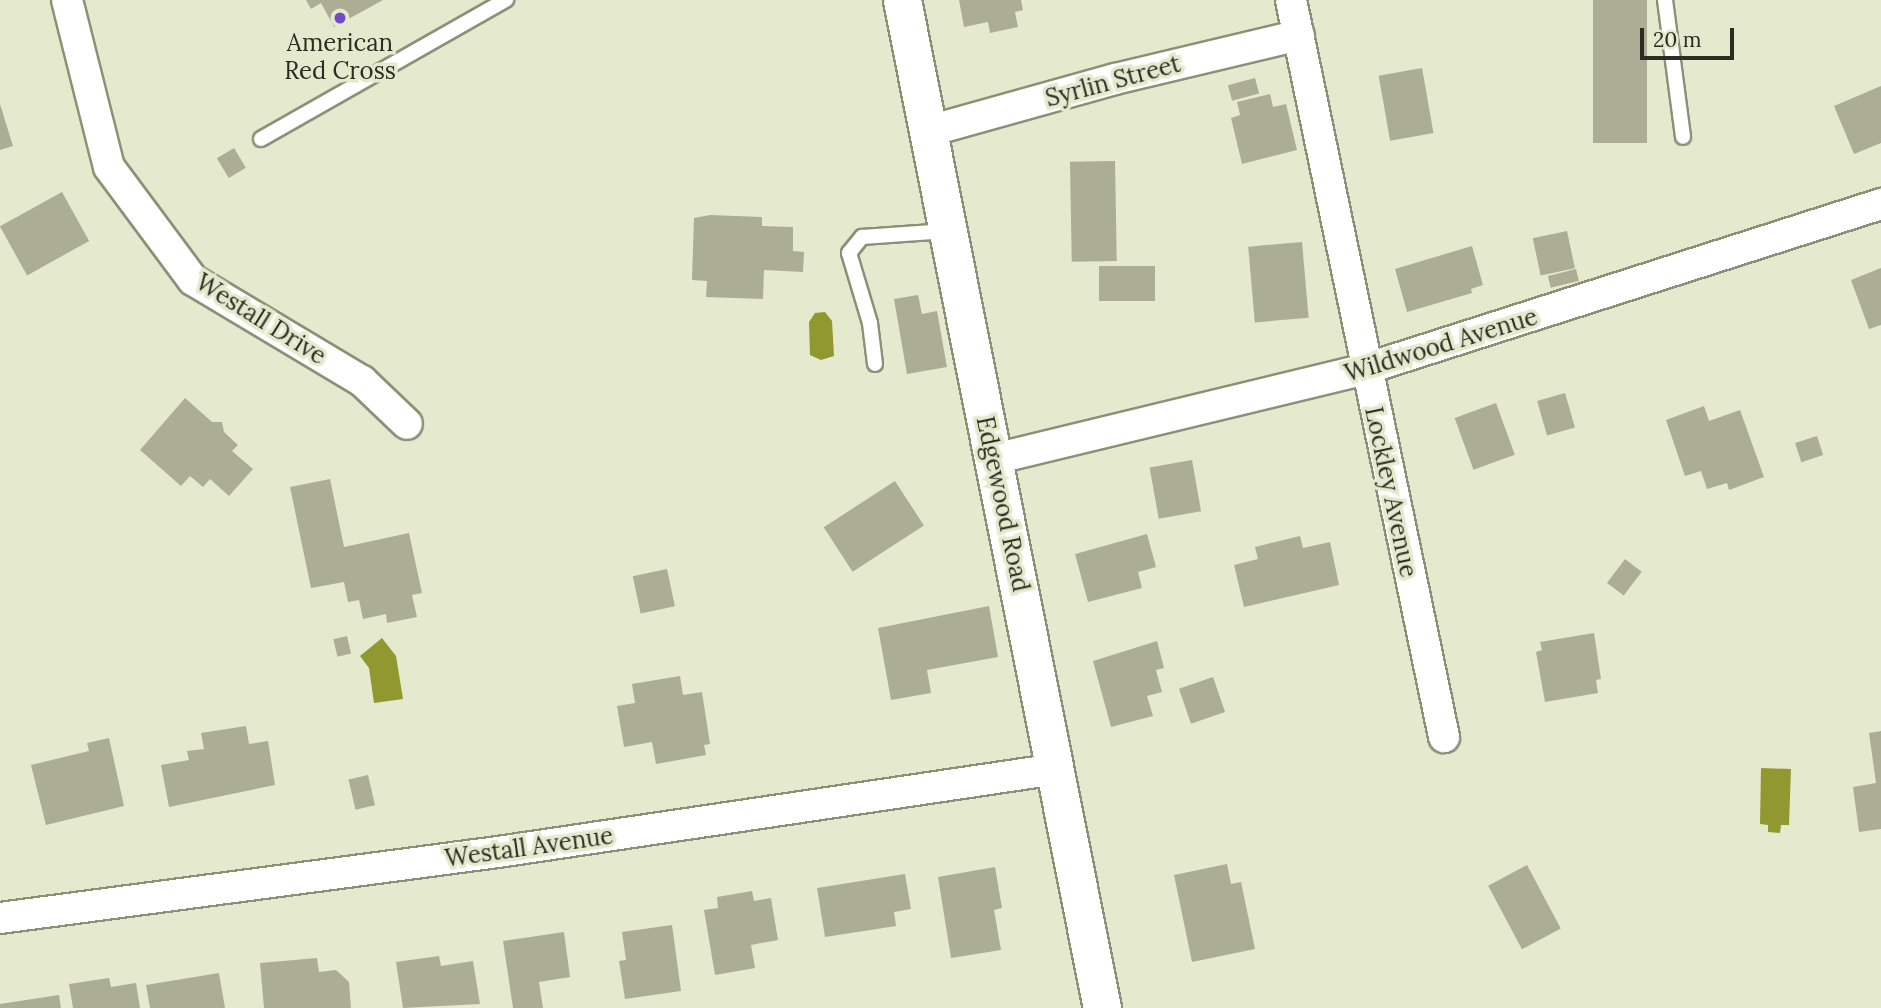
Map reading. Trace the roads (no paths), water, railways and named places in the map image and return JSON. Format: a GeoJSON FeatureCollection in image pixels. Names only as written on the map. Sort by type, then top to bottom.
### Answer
{"type":"FeatureCollection","features":[{"type":"Feature","properties":{"kind":"street","name":"Westall Drive"},"geometry":{"type":"LineString","coordinates":[[67,0],[109,167],[193,280],[362,382],[407,424]]}},
{"type":"Feature","properties":{"kind":"street","name":"Edgewood Road"},"geometry":{"type":"LineString","coordinates":[[902,0],[1058,769],[1102,1008]]}},
{"type":"Feature","properties":{"kind":"street","name":"Lockley Avenue"},"geometry":{"type":"LineString","coordinates":[[1291,0],[1365,369],[1444,737]]}},
{"type":"Feature","properties":{"kind":"street","name":"Syrlin Street"},"geometry":{"type":"LineString","coordinates":[[929,131],[1115,79],[1299,35]]}},
{"type":"Feature","properties":{"kind":"street","name":"Wildwood Avenue"},"geometry":{"type":"LineString","coordinates":[[993,459],[1365,369],[1881,204]]}},
{"type":"Feature","properties":{"kind":"street","name":"Westall Avenue"},"geometry":{"type":"LineString","coordinates":[[0,918],[498,852],[1058,769]]}},
{"type":"Feature","properties":{"kind":"lane"},"geometry":{"type":"LineString","coordinates":[[261,139],[506,0]]}},
{"type":"Feature","properties":{"kind":"lane"},"geometry":{"type":"LineString","coordinates":[[1665,0],[1683,137]]}},
{"type":"Feature","properties":{"kind":"lane"},"geometry":{"type":"LineString","coordinates":[[875,363],[870,323],[849,253],[862,237],[949,231]]}},
{"type":"Feature","properties":{"kind":"place","name":"American Red Cross"},"geometry":{"type":"Point","coordinates":[340,18]}}]}
